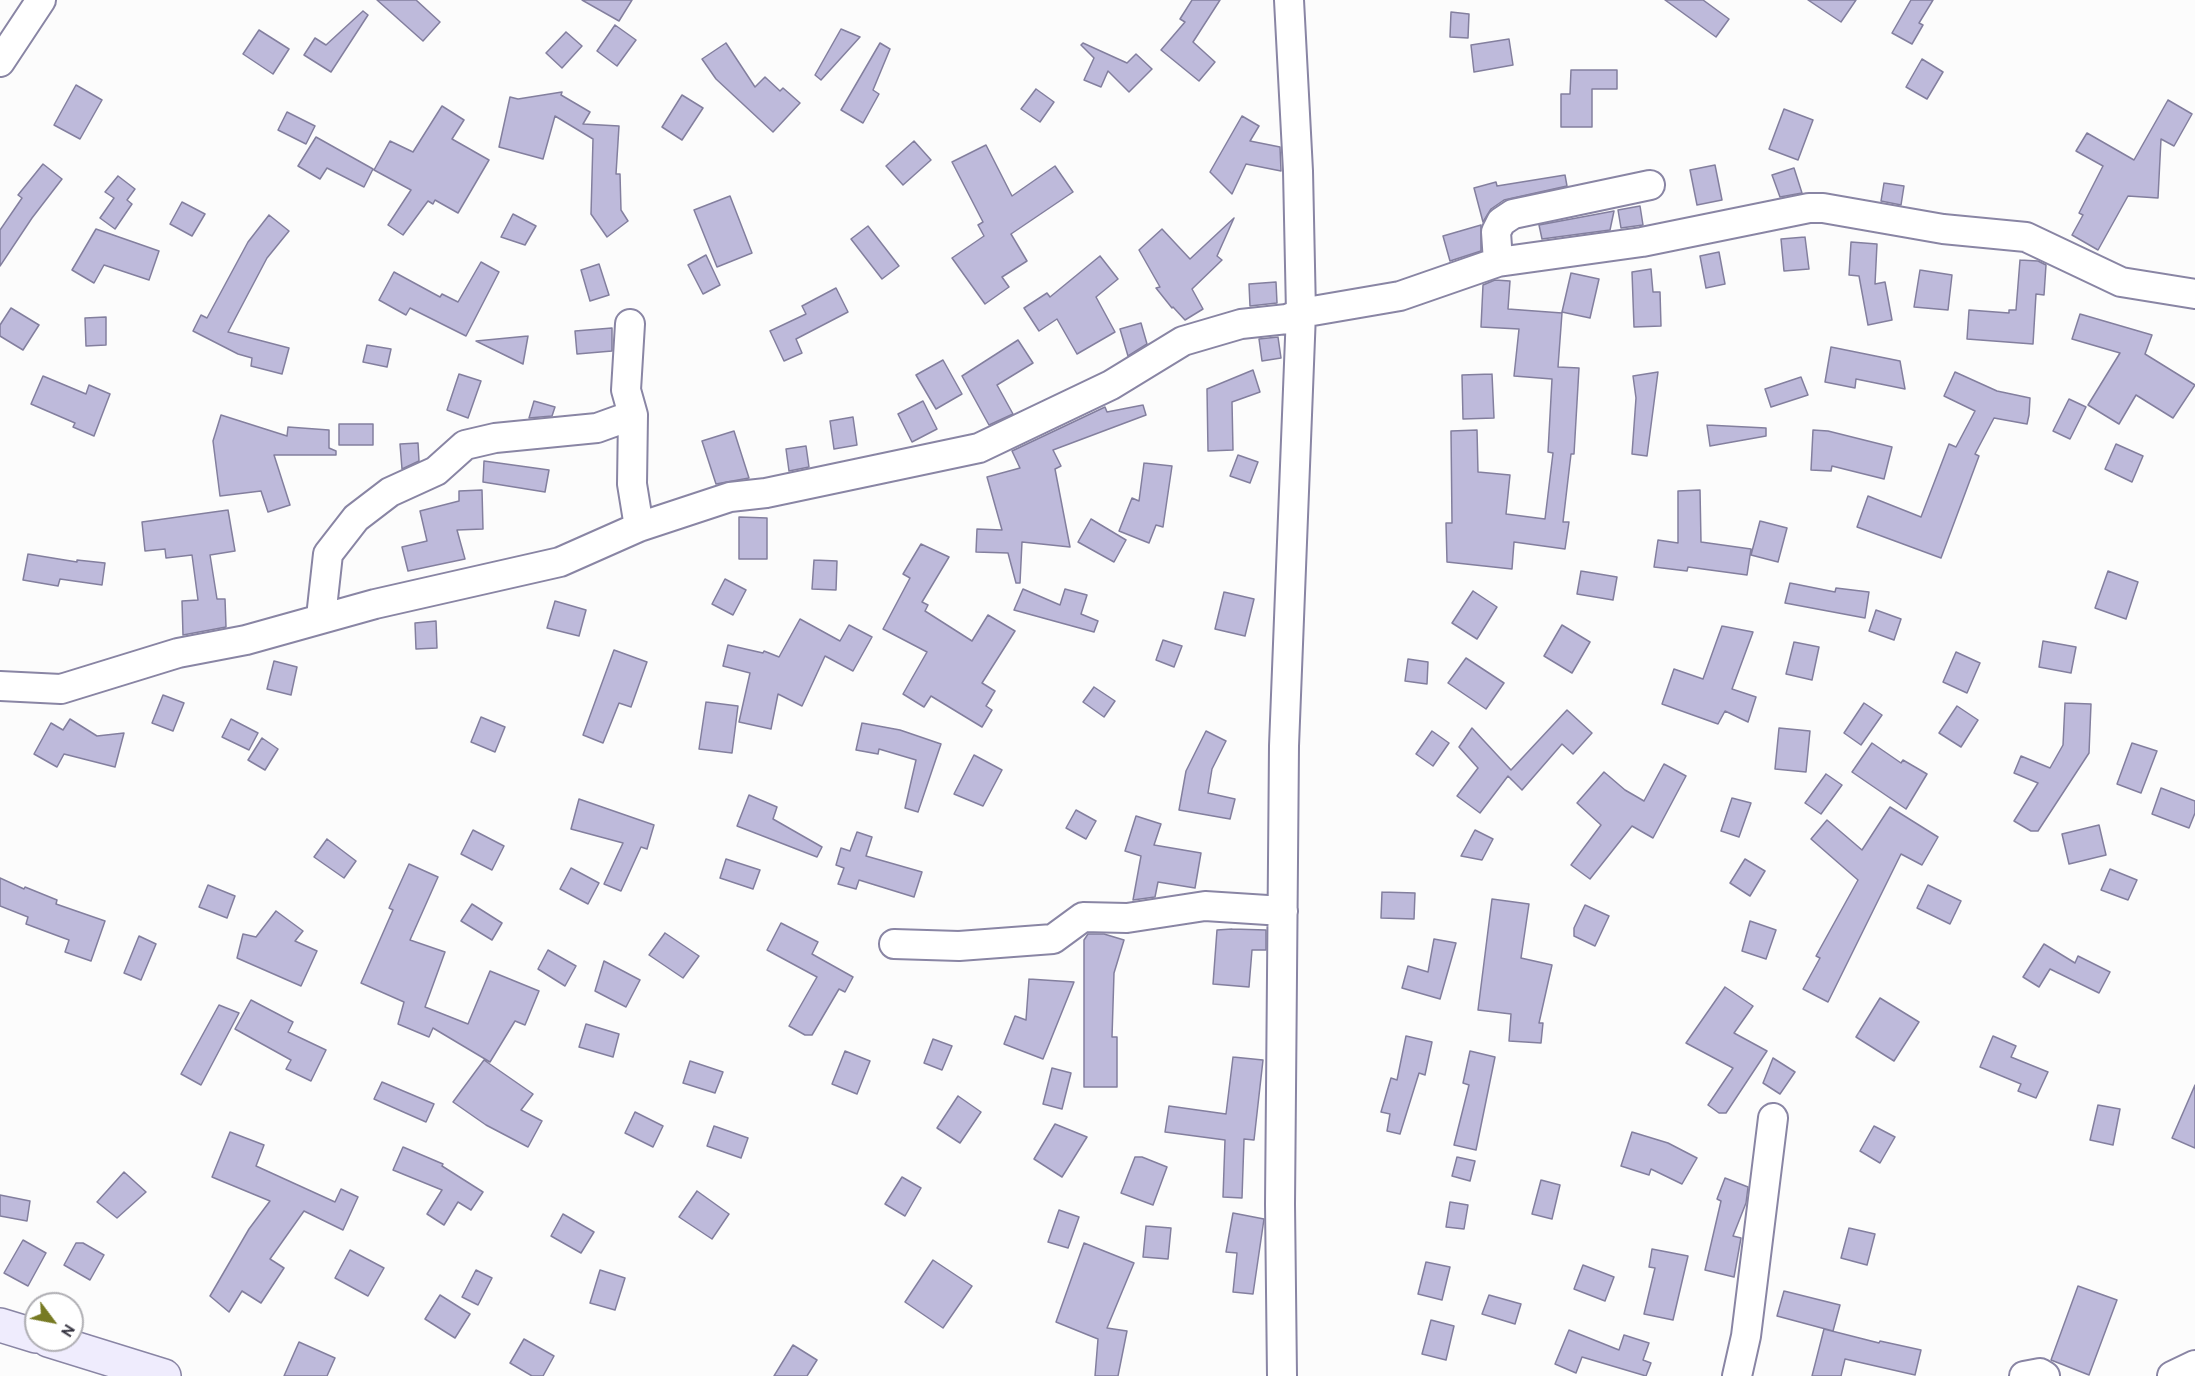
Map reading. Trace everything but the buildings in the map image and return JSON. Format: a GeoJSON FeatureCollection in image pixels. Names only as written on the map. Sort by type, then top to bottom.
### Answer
{"type":"FeatureCollection","features":[{"type":"Feature","properties":{"kind":"street"},"geometry":{"type":"LineString","coordinates":[[0,62],[41,0]]}},
{"type":"Feature","properties":{"kind":"street"},"geometry":{"type":"LineString","coordinates":[[1282,1376],[1280,1204],[1284,746],[1301,313],[1298,171],[1289,0]]}},
{"type":"Feature","properties":{"kind":"street"},"geometry":{"type":"LineString","coordinates":[[1498,262],[1496,232],[1501,222],[1513,214],[1574,203],[1650,185]]}},
{"type":"Feature","properties":{"kind":"street"},"geometry":{"type":"LineString","coordinates":[[0,686],[61,689],[178,653],[246,640],[321,617],[560,562],[639,527],[730,497],[766,493],[979,448],[1111,385],[1183,341],[1241,324],[1287,319],[1301,313],[1400,296],[1498,262],[1642,242],[1809,208],[1823,208],[1943,229],[2026,237],[2121,282],[2195,294]]}},
{"type":"Feature","properties":{"kind":"street"},"geometry":{"type":"LineString","coordinates":[[630,324],[626,390],[633,415],[632,484],[639,527]]}},
{"type":"Feature","properties":{"kind":"street"},"geometry":{"type":"LineString","coordinates":[[321,617],[328,554],[356,518],[390,492],[436,471],[465,445],[495,438],[526,437],[597,428],[633,415]]}},
{"type":"Feature","properties":{"kind":"street"},"geometry":{"type":"LineString","coordinates":[[894,944],[959,946],[1053,939],[1083,917],[1127,918],[1205,906],[1283,911]]}},
{"type":"Feature","properties":{"kind":"street"},"geometry":{"type":"LineString","coordinates":[[1737,1376],[1746,1336],[1773,1118]]}},
{"type":"Feature","properties":{"kind":"street"},"geometry":{"type":"LineString","coordinates":[[0,1325],[24,1332]]}},
{"type":"Feature","properties":{"kind":"street"},"geometry":{"type":"LineString","coordinates":[[84,1351],[164,1376]]}},
{"type":"Feature","properties":{"kind":"street"},"geometry":{"type":"LineString","coordinates":[[2172,1376],[2195,1365]]}},
{"type":"Feature","properties":{"kind":"street"},"geometry":{"type":"LineString","coordinates":[[2024,1376],[2040,1373],[2045,1376]]}}]}
